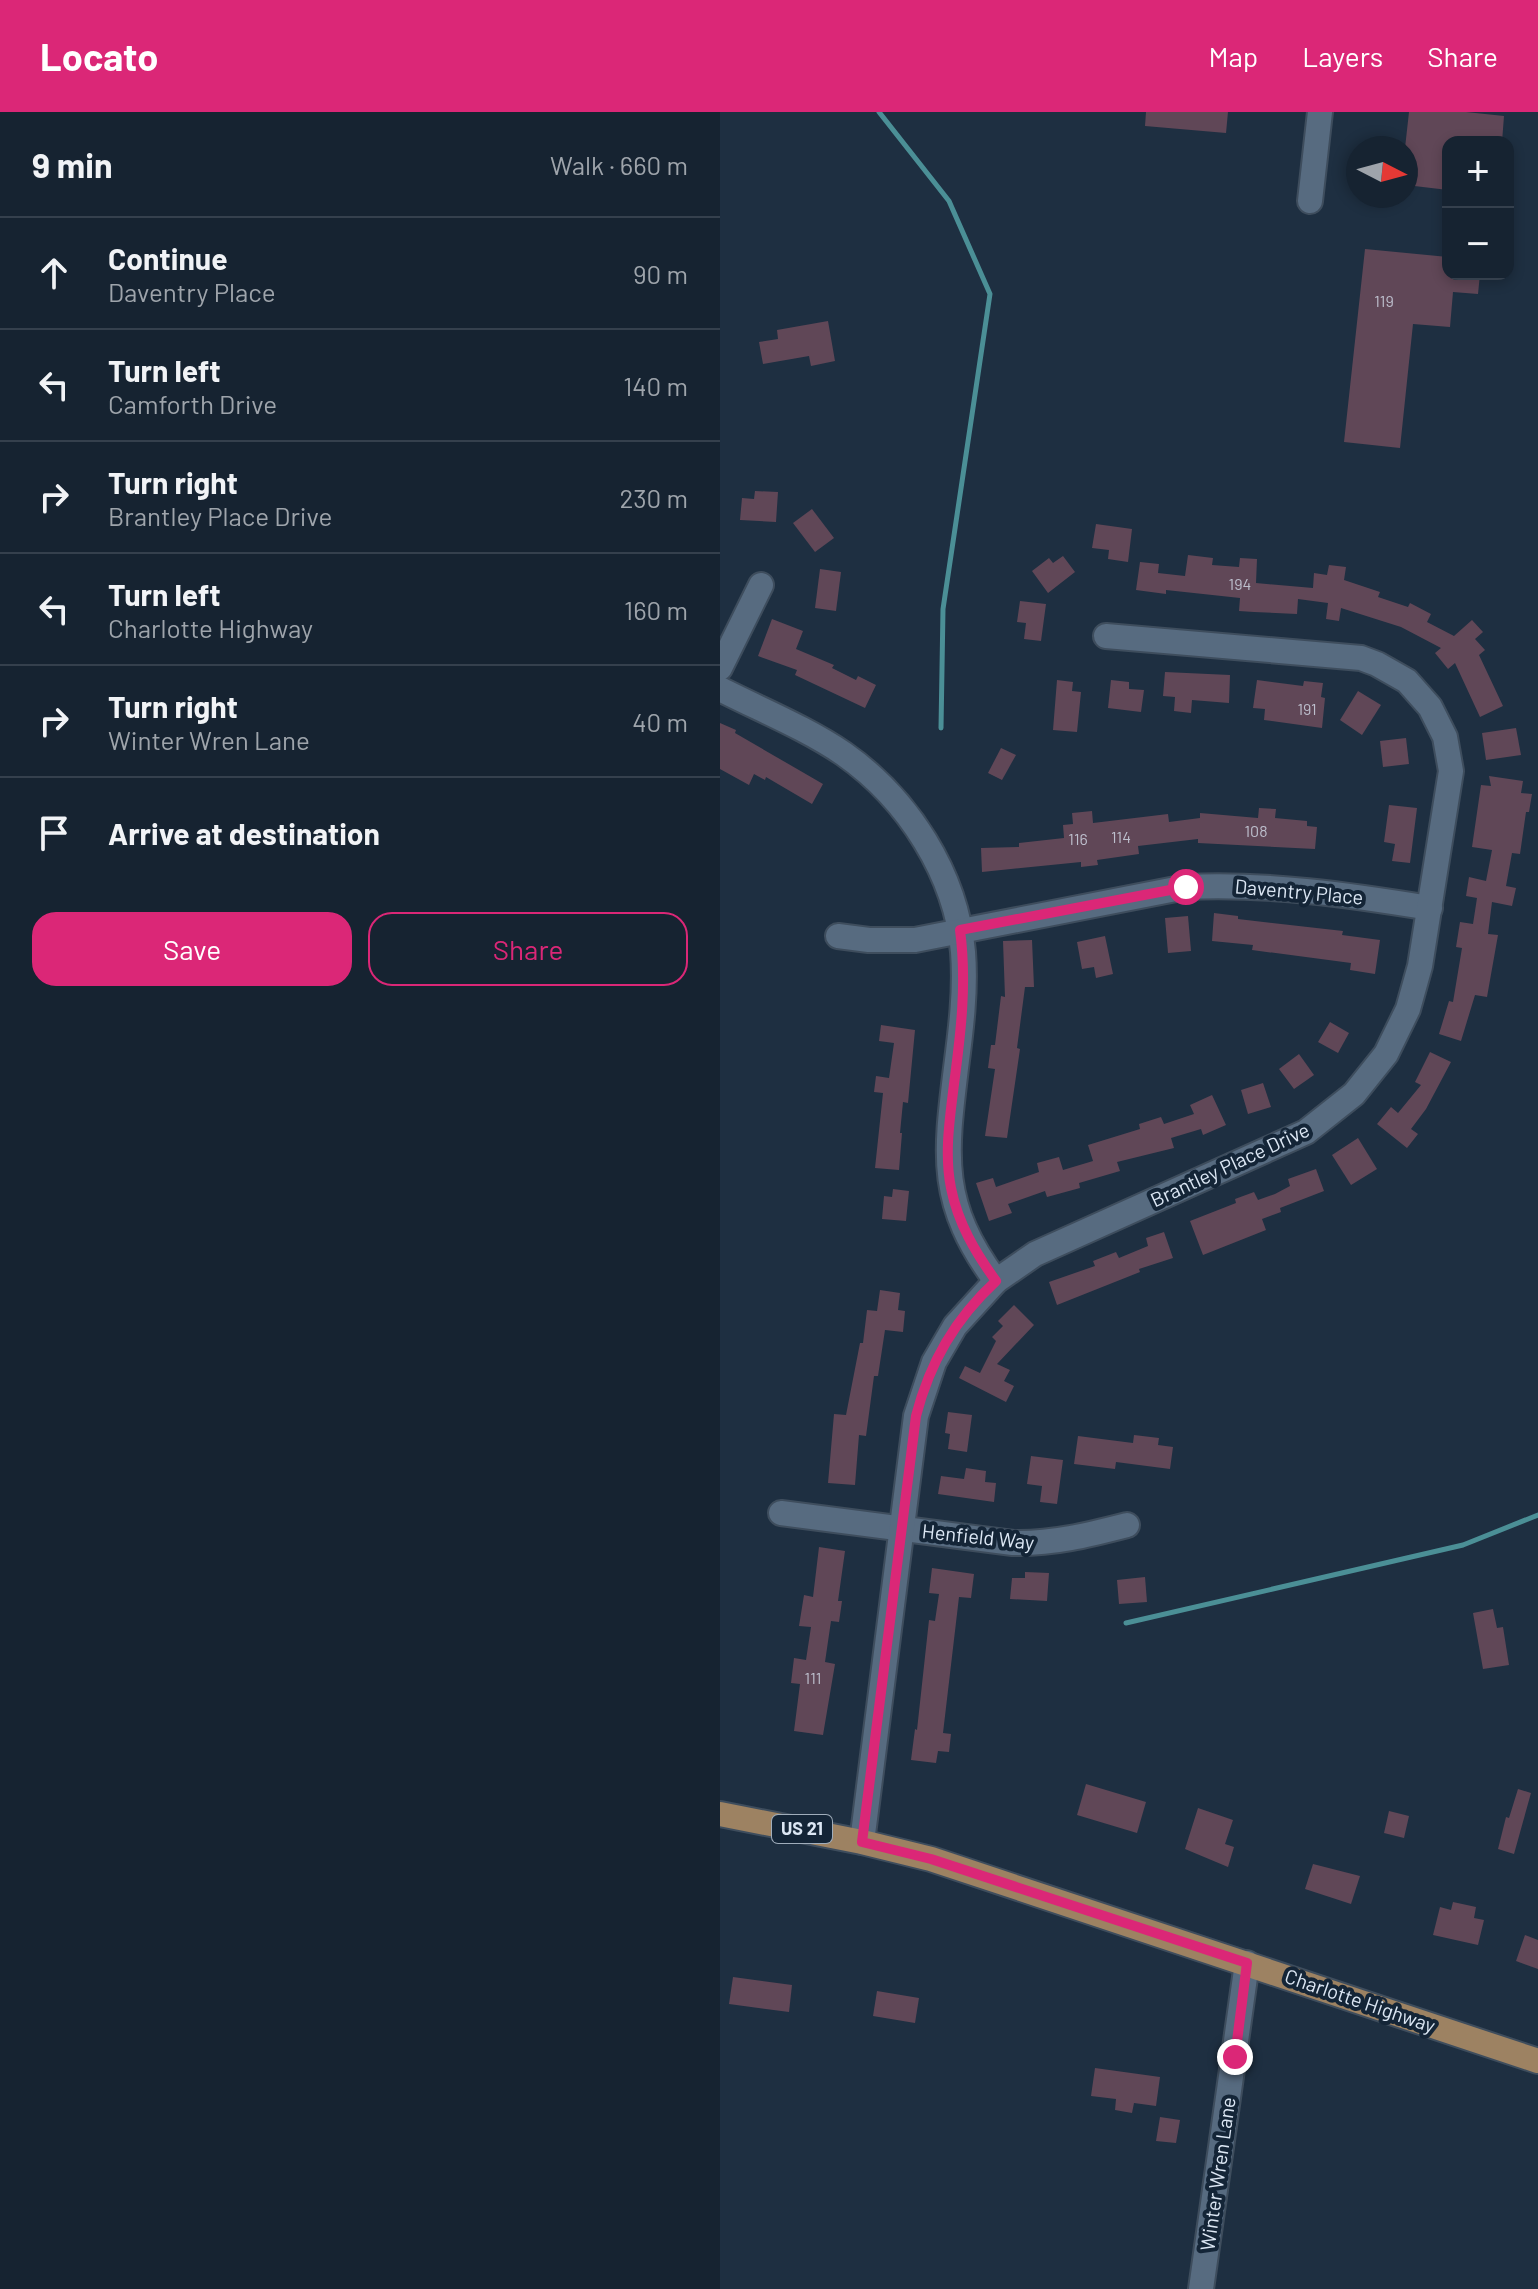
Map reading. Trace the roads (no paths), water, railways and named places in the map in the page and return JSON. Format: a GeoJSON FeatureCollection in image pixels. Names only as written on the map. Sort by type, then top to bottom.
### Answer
{"type":"FeatureCollection","features":[{"type":"Feature","properties":{"kind":"main road","name":"Charlotte Highway"},"geometry":{"type":"LineString","coordinates":[[720,1814],[931,1859],[1538,2061]]}},
{"type":"Feature","properties":{"kind":"street"},"geometry":{"type":"LineString","coordinates":[[1310,201],[1320,112]]}},
{"type":"Feature","properties":{"kind":"street"},"geometry":{"type":"LineString","coordinates":[[720,668],[761,585]]}},
{"type":"Feature","properties":{"kind":"street","name":"Brantley Place Drive"},"geometry":{"type":"LineString","coordinates":[[862,1842],[916,1416],[934,1362],[955,1326],[996,1281],[1035,1254],[1281,1144],[1331,1114],[1354,1094],[1386,1054],[1408,1009],[1420,966],[1450,782],[1450,762],[1439,721],[1419,693],[1407,681],[1377,664],[1344,655],[1106,636]]}},
{"type":"Feature","properties":{"kind":"street"},"geometry":{"type":"LineString","coordinates":[[720,689],[843,754],[889,792],[930,848],[949,891],[963,954],[963,1018],[948,1137],[949,1174],[963,1228],[977,1256],[996,1281]]}},
{"type":"Feature","properties":{"kind":"street","name":"Daventry Place"},"geometry":{"type":"LineString","coordinates":[[838,936],[915,940],[1186,887],[1218,885],[1356,896],[1430,908]]}},
{"type":"Feature","properties":{"kind":"street","name":"Henfield Way"},"geometry":{"type":"LineString","coordinates":[[781,1513],[1013,1543],[1043,1544],[1127,1525]]}},
{"type":"Feature","properties":{"kind":"street","name":"Winter Wren Lane"},"geometry":{"type":"LineString","coordinates":[[1201,2289],[1247,1963]]}},
{"type":"Feature","properties":{"kind":"waterway"},"geometry":{"type":"LineString","coordinates":[[879,112],[949,201],[990,294],[943,609],[941,728]]}},
{"type":"Feature","properties":{"kind":"waterway"},"geometry":{"type":"LineString","coordinates":[[1126,1623],[1463,1545],[1538,1515]]}}]}
